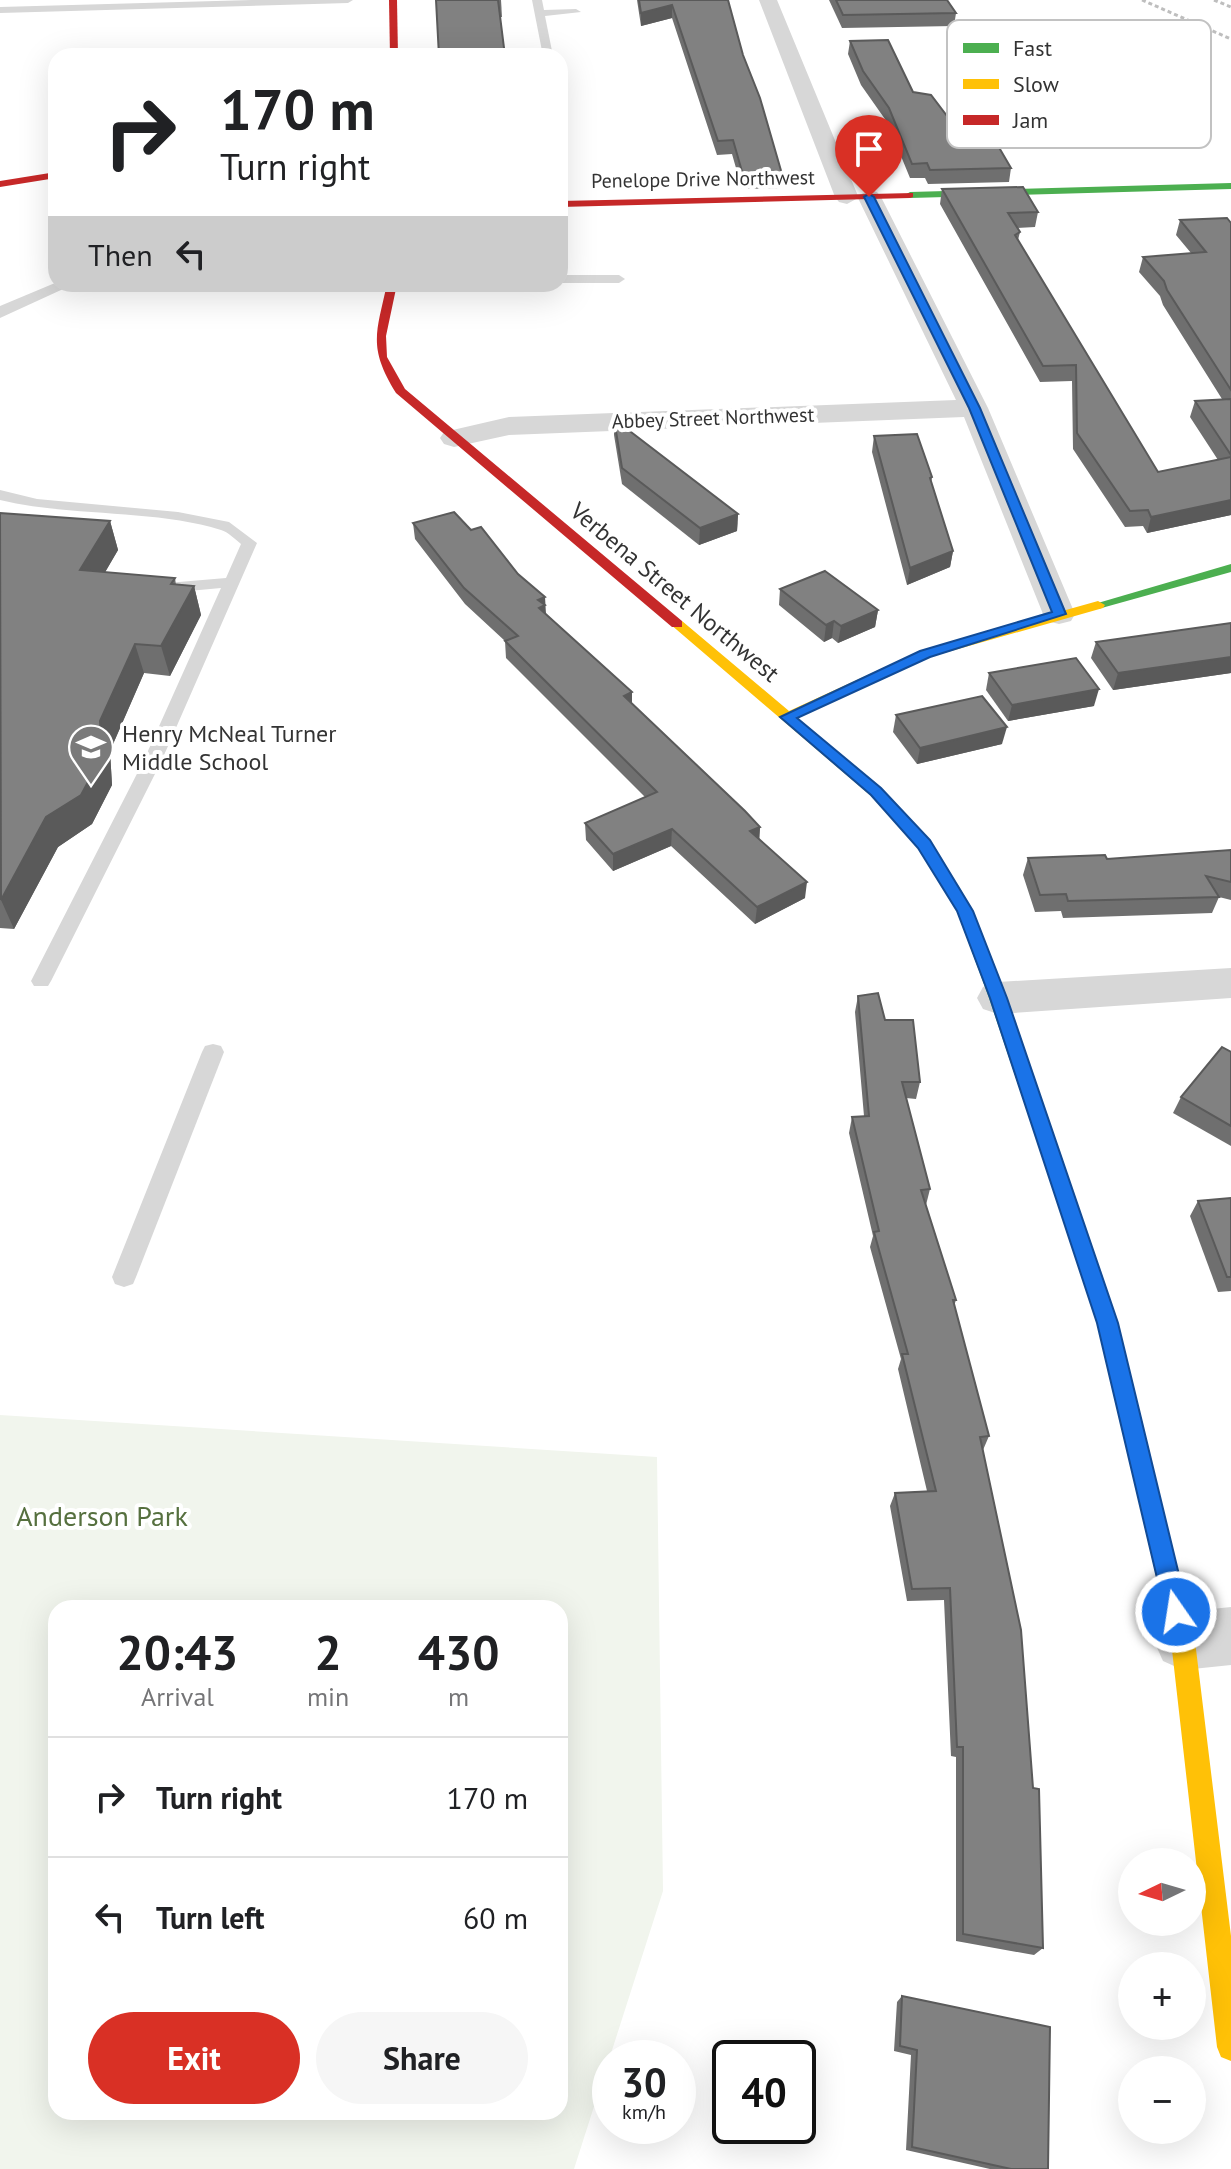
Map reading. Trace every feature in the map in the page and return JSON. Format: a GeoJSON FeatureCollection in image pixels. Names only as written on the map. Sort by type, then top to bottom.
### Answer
{"type":"FeatureCollection","features":[{"type":"Feature","properties":{"kind":"street"},"geometry":{"type":"LineString","coordinates":[[393,0],[394,48]]}},
{"type":"Feature","properties":{"kind":"street"},"geometry":{"type":"LineString","coordinates":[[768,0],[858,197],[974,408],[1059,614]]}},
{"type":"Feature","properties":{"kind":"street"},"geometry":{"type":"LineString","coordinates":[[0,184],[48,176]]}},
{"type":"Feature","properties":{"kind":"street","name":"Penelope Drive Northwest"},"geometry":{"type":"LineString","coordinates":[[568,204],[1231,186]]}},
{"type":"Feature","properties":{"kind":"street","name":"Verbena Street Northwest"},"geometry":{"type":"LineString","coordinates":[[390,292],[381,336],[382,357],[400,391],[876,792],[924,844],[965,911],[998,998],[1108,1323],[1207,1639],[1231,2047]]}},
{"type":"Feature","properties":{"kind":"street","name":"Abbey Street Northwest"},"geometry":{"type":"LineString","coordinates":[[454,438],[509,426],[974,408]]}},
{"type":"Feature","properties":{"kind":"street"},"geometry":{"type":"LineString","coordinates":[[787,717],[925,654],[1231,568]]}},
{"type":"Feature","properties":{"kind":"street"},"geometry":{"type":"LineString","coordinates":[[998,998],[1231,983]]}},
{"type":"Feature","properties":{"kind":"lane"},"geometry":{"type":"LineString","coordinates":[[0,10],[182,2],[348,0]]}},
{"type":"Feature","properties":{"kind":"lane"},"geometry":{"type":"LineString","coordinates":[[537,0],[547,48]]}},
{"type":"Feature","properties":{"kind":"lane"},"geometry":{"type":"LineString","coordinates":[[540,13],[576,12]]}},
{"type":"Feature","properties":{"kind":"lane"},"geometry":{"type":"LineString","coordinates":[[568,279],[619,279]]}},
{"type":"Feature","properties":{"kind":"lane"},"geometry":{"type":"LineString","coordinates":[[0,314],[4,309],[48,291]]}},
{"type":"Feature","properties":{"kind":"lane"},"geometry":{"type":"LineString","coordinates":[[0,495],[37,504],[178,517],[229,527],[249,543],[152,762],[41,981]]}},
{"type":"Feature","properties":{"kind":"lane"},"geometry":{"type":"LineString","coordinates":[[152,587],[180,588],[233,582]]}},
{"type":"Feature","properties":{"kind":"lane"},"geometry":{"type":"LineString","coordinates":[[124,1277],[213,1052]]}},
{"type":"Feature","properties":{"kind":"green space","name":"Anderson Park"},"geometry":{"type":"Polygon","coordinates":[[[0,1415],[657,1457],[663,1891],[615,2040],[592,2040],[592,2113],[574,2169],[0,2169],[0,1415]]]}},
{"type":"Feature","properties":{"kind":"building"},"geometry":{"type":"Polygon","coordinates":[[[436,0],[498,0],[504,48],[439,48],[436,0]]]}},
{"type":"Feature","properties":{"kind":"building"},"geometry":{"type":"Polygon","coordinates":[[[639,0],[728,0],[782,174],[743,175],[733,140],[718,141],[672,5],[641,13],[639,0]]]}},
{"type":"Feature","properties":{"kind":"building"},"geometry":{"type":"Polygon","coordinates":[[[836,0],[947,0],[956,13],[843,15],[836,0]]]}},
{"type":"Feature","properties":{"kind":"building"},"geometry":{"type":"Polygon","coordinates":[[[888,40],[913,92],[931,95],[947,116],[947,148],[999,148],[1011,168],[930,170],[927,163],[912,164],[889,108],[863,71],[850,41],[888,40]]]}},
{"type":"Feature","properties":{"kind":"building"},"geometry":{"type":"Polygon","coordinates":[[[1023,187],[1038,212],[1008,213],[1020,232],[1015,235],[1158,472],[1231,457],[1231,500],[1151,517],[1148,510],[1130,511],[1077,433],[1076,365],[1043,366],[942,189],[1023,187]]]}},
{"type":"Feature","properties":{"kind":"building"},"geometry":{"type":"Polygon","coordinates":[[[1227,218],[1231,223],[1231,390],[1164,281],[1143,257],[1206,252],[1180,220],[1227,218]]]}},
{"type":"Feature","properties":{"kind":"building"},"geometry":{"type":"Polygon","coordinates":[[[1231,399],[1231,455],[1195,401],[1231,399]]]}},
{"type":"Feature","properties":{"kind":"building"},"geometry":{"type":"Polygon","coordinates":[[[614,419],[738,514],[700,528],[622,468],[614,419]]]}},
{"type":"Feature","properties":{"kind":"building"},"geometry":{"type":"Polygon","coordinates":[[[917,434],[953,551],[910,568],[874,436],[917,434]]]}},
{"type":"Feature","properties":{"kind":"building"},"geometry":{"type":"Polygon","coordinates":[[[454,512],[471,530],[481,527],[518,574],[545,597],[538,600],[545,605],[539,608],[632,692],[624,696],[745,811],[760,827],[750,831],[807,882],[757,907],[672,829],[613,854],[585,823],[657,792],[505,641],[518,636],[464,588],[413,523],[454,512]]]}},
{"type":"Feature","properties":{"kind":"building"},"geometry":{"type":"Polygon","coordinates":[[[0,513],[110,521],[80,570],[175,578],[171,584],[194,586],[161,646],[135,644],[100,721],[102,756],[81,795],[46,817],[1,900],[0,513]]]}},
{"type":"Feature","properties":{"kind":"building"},"geometry":{"type":"Polygon","coordinates":[[[825,571],[878,610],[841,626],[834,621],[826,625],[780,589],[825,571]]]}},
{"type":"Feature","properties":{"kind":"building"},"geometry":{"type":"Polygon","coordinates":[[[1231,623],[1231,657],[1118,673],[1096,642],[1231,623]]]}},
{"type":"Feature","properties":{"kind":"building"},"geometry":{"type":"Polygon","coordinates":[[[1076,658],[1099,689],[1012,705],[989,673],[1076,658]]]}},
{"type":"Feature","properties":{"kind":"building"},"geometry":{"type":"Polygon","coordinates":[[[982,696],[1007,727],[920,748],[896,715],[982,696]]]}},
{"type":"Feature","properties":{"kind":"building"},"geometry":{"type":"Polygon","coordinates":[[[1231,850],[1231,882],[1206,876],[1219,897],[1068,901],[1066,894],[1040,895],[1028,858],[1105,855],[1107,859],[1231,850]]]}},
{"type":"Feature","properties":{"kind":"building"},"geometry":{"type":"Polygon","coordinates":[[[878,993],[885,1020],[913,1020],[920,1082],[902,1082],[930,1189],[921,1190],[956,1300],[953,1300],[989,1436],[980,1437],[1021,1630],[1033,1788],[1039,1789],[1043,1948],[963,1934],[963,1747],[957,1747],[950,1588],[912,1589],[895,1493],[936,1491],[902,1354],[908,1354],[874,1232],[879,1231],[852,1117],[869,1116],[858,996],[878,993]]]}},
{"type":"Feature","properties":{"kind":"building"},"geometry":{"type":"Polygon","coordinates":[[[1222,1047],[1231,1052],[1231,1126],[1181,1097],[1222,1047]]]}},
{"type":"Feature","properties":{"kind":"building"},"geometry":{"type":"Polygon","coordinates":[[[1231,1198],[1231,1277],[1227,1277],[1198,1201],[1231,1198]]]}},
{"type":"Feature","properties":{"kind":"building"},"geometry":{"type":"Polygon","coordinates":[[[902,1996],[1050,2027],[1048,2169],[1011,2169],[912,2147],[917,2050],[900,2046],[902,1996]]]}},
{"type":"Feature","properties":{"kind":"railway"},"geometry":{"type":"LineString","coordinates":[[1142,0],[1188,20]]}},
{"type":"Feature","properties":{"kind":"railway"},"geometry":{"type":"LineString","coordinates":[[1214,0],[1231,7]]}},
{"type":"Feature","properties":{"kind":"railway"},"geometry":{"type":"LineString","coordinates":[[1211,30],[1231,39]]}},
{"type":"Feature","properties":{"kind":"traffic: fast"},"geometry":{"type":"LineString","coordinates":[[910,195],[1231,186]]}},
{"type":"Feature","properties":{"kind":"traffic: fast"},"geometry":{"type":"LineString","coordinates":[[1098,605],[1231,568]]}},
{"type":"Feature","properties":{"kind":"traffic: fast"},"geometry":{"type":"LineString","coordinates":[[953,891],[965,911],[998,998],[1108,1323],[1116,1359]]}},
{"type":"Feature","properties":{"kind":"traffic: slow"},"geometry":{"type":"LineString","coordinates":[[787,717],[925,654],[1098,605]]}},
{"type":"Feature","properties":{"kind":"traffic: slow"},"geometry":{"type":"LineString","coordinates":[[677,624],[876,792],[924,844],[953,891]]}},
{"type":"Feature","properties":{"kind":"traffic: slow"},"geometry":{"type":"LineString","coordinates":[[1116,1359],[1183,1641],[1231,2047]]}},
{"type":"Feature","properties":{"kind":"traffic: jam"},"geometry":{"type":"LineString","coordinates":[[393,0],[394,48]]}},
{"type":"Feature","properties":{"kind":"traffic: jam"},"geometry":{"type":"LineString","coordinates":[[0,184],[48,176]]}},
{"type":"Feature","properties":{"kind":"traffic: jam"},"geometry":{"type":"LineString","coordinates":[[568,204],[910,195]]}},
{"type":"Feature","properties":{"kind":"traffic: jam"},"geometry":{"type":"LineString","coordinates":[[390,292],[381,336],[382,357],[400,391],[677,624]]}},
{"type":"Feature","properties":{"kind":"place","name":"Henry McNeal Turner Middle School"},"geometry":{"type":"Point","coordinates":[91,786]}},
{"type":"Feature","properties":{"kind":"route"},"geometry":{"type":"LineString","coordinates":[[869,197],[974,408],[1059,614],[925,654],[787,717],[876,792],[924,844],[965,911],[998,998],[1108,1323],[1176,1612]]}}]}
